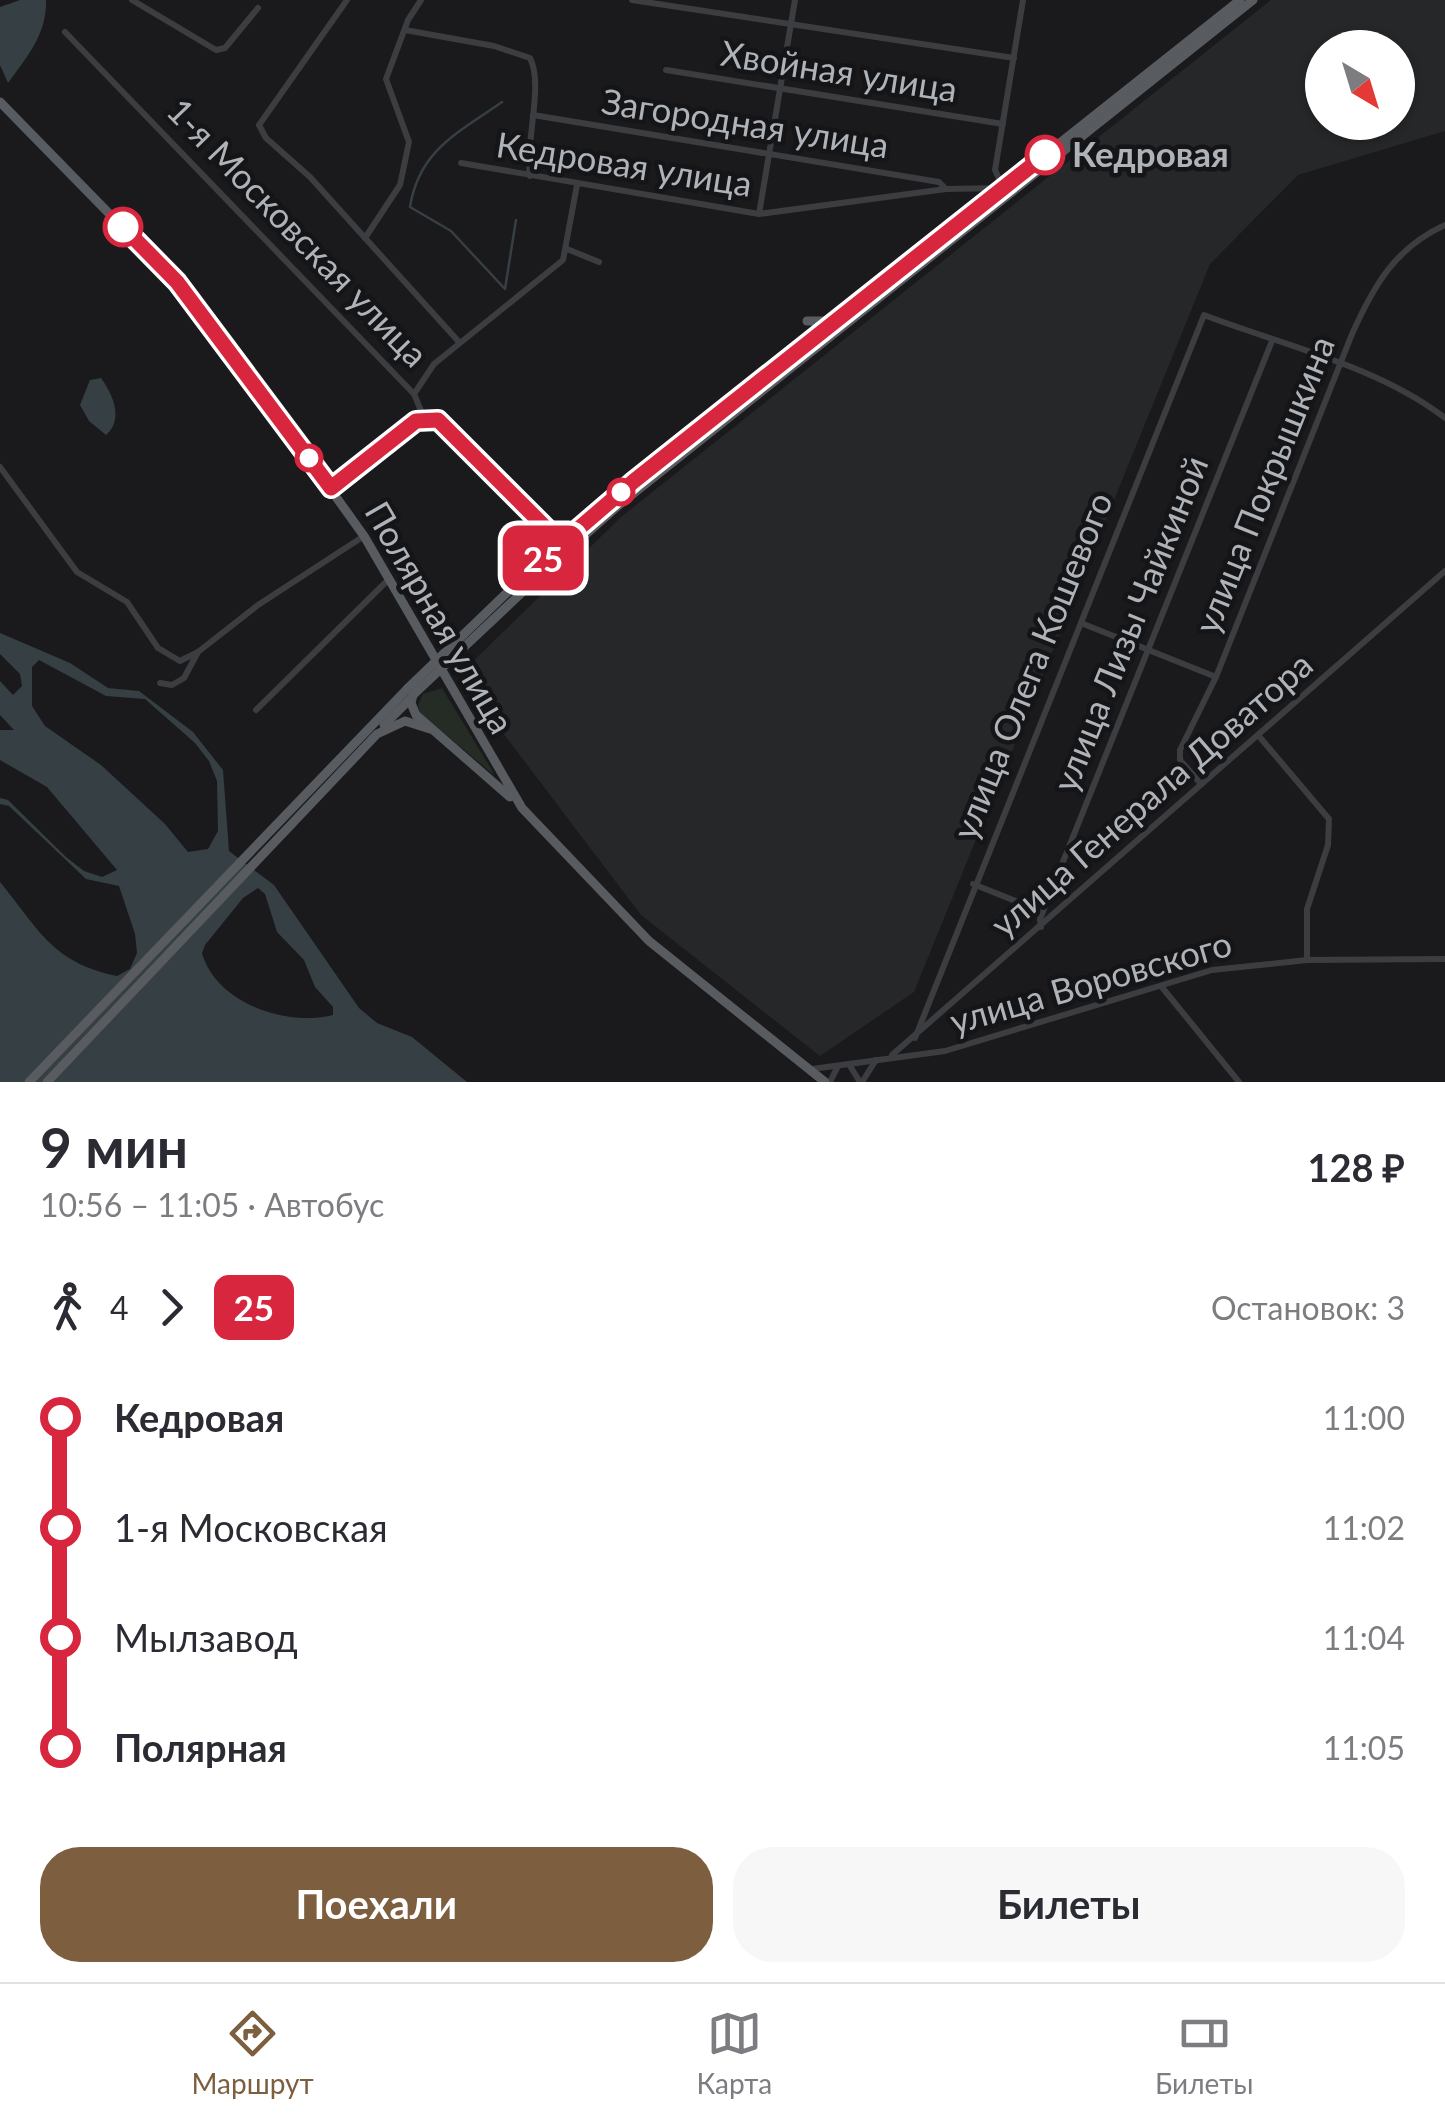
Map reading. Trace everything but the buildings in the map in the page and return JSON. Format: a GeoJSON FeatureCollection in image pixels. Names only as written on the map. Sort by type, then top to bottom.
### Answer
{"type":"FeatureCollection","features":[{"type":"Feature","properties":{"kind":"main road"},"geometry":{"type":"LineString","coordinates":[[29,1082],[410,692],[582,524],[1240,0]]}},
{"type":"Feature","properties":{"kind":"main road"},"geometry":{"type":"LineString","coordinates":[[545,564],[1254,0]]}},
{"type":"Feature","properties":{"kind":"main road","name":"Полярная улица"},"geometry":{"type":"LineString","coordinates":[[0,102],[177,282],[331,488],[390,578],[522,808],[649,941],[828,1082]]}},
{"type":"Feature","properties":{"kind":"main road"},"geometry":{"type":"LineString","coordinates":[[807,321],[822,324],[844,315]]}},
{"type":"Feature","properties":{"kind":"main road"},"geometry":{"type":"LineString","coordinates":[[331,488],[424,418]]}},
{"type":"Feature","properties":{"kind":"main road","name":"1-я Московская улица"},"geometry":{"type":"LineString","coordinates":[[424,418],[446,424],[543,524]]}},
{"type":"Feature","properties":{"kind":"main road"},"geometry":{"type":"LineString","coordinates":[[543,524],[549,542],[545,564]]}},
{"type":"Feature","properties":{"kind":"main road"},"geometry":{"type":"LineString","coordinates":[[543,524],[556,531],[582,524]]}},
{"type":"Feature","properties":{"kind":"main road"},"geometry":{"type":"LineString","coordinates":[[410,692],[412,709],[430,729],[522,808]]}},
{"type":"Feature","properties":{"kind":"main road"},"geometry":{"type":"LineString","coordinates":[[48,1082],[291,815],[360,750],[410,692]]}},
{"type":"Feature","properties":{"kind":"main road"},"geometry":{"type":"LineString","coordinates":[[360,750],[397,722],[409,720],[430,729]]}},
{"type":"Feature","properties":{"kind":"street"},"geometry":{"type":"LineString","coordinates":[[132,0],[216,50],[225,48],[258,8]]}},
{"type":"Feature","properties":{"kind":"street"},"geometry":{"type":"LineString","coordinates":[[346,0],[259,125],[266,138],[310,177],[459,342]]}},
{"type":"Feature","properties":{"kind":"street"},"geometry":{"type":"LineString","coordinates":[[366,238],[400,186],[409,142],[386,79],[421,0]]}},
{"type":"Feature","properties":{"kind":"street"},"geometry":{"type":"LineString","coordinates":[[632,0],[1014,58]]}},
{"type":"Feature","properties":{"kind":"street"},"geometry":{"type":"LineString","coordinates":[[759,214],[795,0]]}},
{"type":"Feature","properties":{"kind":"street"},"geometry":{"type":"LineString","coordinates":[[1003,188],[995,170],[1023,0]]}},
{"type":"Feature","properties":{"kind":"street"},"geometry":{"type":"LineString","coordinates":[[405,30],[494,46],[530,58],[533,114],[526,148],[530,176]]}},
{"type":"Feature","properties":{"kind":"street","name":"1-я Московская улица"},"geometry":{"type":"LineString","coordinates":[[66,32],[414,394],[424,418]]}},
{"type":"Feature","properties":{"kind":"street","name":"Хвойная улица"},"geometry":{"type":"LineString","coordinates":[[666,70],[1003,124]]}},
{"type":"Feature","properties":{"kind":"street","name":"Загородная улица"},"geometry":{"type":"LineString","coordinates":[[533,114],[939,182],[946,189]]}},
{"type":"Feature","properties":{"kind":"street","name":"Кедровая улица"},"geometry":{"type":"LineString","coordinates":[[461,163],[577,186],[759,214],[946,189],[1003,188]]}},
{"type":"Feature","properties":{"kind":"street"},"geometry":{"type":"LineString","coordinates":[[414,394],[434,364],[564,260],[577,186]]}},
{"type":"Feature","properties":{"kind":"street","name":"улица Покрышкина"},"geometry":{"type":"LineString","coordinates":[[1201,784],[1179,754],[1216,678],[1339,365],[1386,270],[1418,238],[1445,225]]}},
{"type":"Feature","properties":{"kind":"street"},"geometry":{"type":"LineString","coordinates":[[567,249],[599,262]]}},
{"type":"Feature","properties":{"kind":"street","name":"улица Олега Кошевого"},"geometry":{"type":"LineString","coordinates":[[914,1038],[1204,315],[1272,341]]}},
{"type":"Feature","properties":{"kind":"street"},"geometry":{"type":"LineString","coordinates":[[1272,341],[1414,397],[1445,418]]}},
{"type":"Feature","properties":{"kind":"street","name":"улица Лизы Чайкиной"},"geometry":{"type":"LineString","coordinates":[[1041,927],[1043,912],[1272,341]]}},
{"type":"Feature","properties":{"kind":"street"},"geometry":{"type":"LineString","coordinates":[[0,467],[78,572],[127,602],[158,648],[180,661],[364,536]]}},
{"type":"Feature","properties":{"kind":"street","name":"улица Генерала Доватора"},"geometry":{"type":"LineString","coordinates":[[892,1055],[1445,571]]}},
{"type":"Feature","properties":{"kind":"street"},"geometry":{"type":"LineString","coordinates":[[256,710],[390,578]]}},
{"type":"Feature","properties":{"kind":"street"},"geometry":{"type":"LineString","coordinates":[[1082,623],[1216,678]]}},
{"type":"Feature","properties":{"kind":"street"},"geometry":{"type":"LineString","coordinates":[[160,683],[172,684],[184,678],[198,652]]}},
{"type":"Feature","properties":{"kind":"street"},"geometry":{"type":"LineString","coordinates":[[1258,734],[1329,818],[1328,845],[1307,909],[1307,960]]}},
{"type":"Feature","properties":{"kind":"street"},"geometry":{"type":"LineString","coordinates":[[973,884],[1043,912]]}},
{"type":"Feature","properties":{"kind":"street","name":"улица Воровского"},"geometry":{"type":"LineString","coordinates":[[812,1069],[892,1055],[945,1051],[1212,970],[1307,960],[1445,959]]}},
{"type":"Feature","properties":{"kind":"street"},"geometry":{"type":"LineString","coordinates":[[1161,985],[1238,1082]]}},
{"type":"Feature","properties":{"kind":"street"},"geometry":{"type":"LineString","coordinates":[[861,1082],[877,1059]]}},
{"type":"Feature","properties":{"kind":"street"},"geometry":{"type":"LineString","coordinates":[[828,1082],[835,1068],[844,1065],[857,1070],[861,1082]]}},
{"type":"Feature","properties":{"kind":"shaded area"},"geometry":{"type":"Polygon","coordinates":[[[20,0],[46,0],[45,12],[35,44],[8,83],[0,65],[0,7],[20,0]]]}},
{"type":"Feature","properties":{"kind":"shaded area"},"geometry":{"type":"Polygon","coordinates":[[[1271,0],[1445,0],[1445,131],[1415,140],[1415,30],[1305,30],[1305,140],[1415,140],[1298,175],[1210,264],[914,992],[820,1056],[641,915],[459,675],[621,517],[1271,0]]]}},
{"type":"Feature","properties":{"kind":"shaded area"},"geometry":{"type":"Polygon","coordinates":[[[101,378],[113,399],[115,414],[106,435],[89,421],[80,405],[90,380],[101,378]]]}},
{"type":"Feature","properties":{"kind":"shaded area"},"geometry":{"type":"Polygon","coordinates":[[[0,633],[70,663],[108,688],[139,691],[193,732],[223,770],[229,851],[274,885],[359,1008],[377,1023],[412,1037],[467,1082],[0,1082],[0,882],[48,941],[77,962],[117,976],[130,969],[137,953],[119,886],[86,879],[9,806],[0,804],[0,798],[8,800],[84,871],[102,877],[117,870],[47,787],[0,760],[0,730],[14,730],[0,715],[0,681],[13,695],[22,686],[20,674],[0,654],[0,633]],[[39,660],[32,667],[32,706],[45,726],[101,765],[165,824],[188,852],[208,849],[218,831],[217,781],[209,761],[195,743],[145,699],[106,696],[39,660]],[[258,888],[243,898],[205,945],[202,953],[210,971],[237,998],[255,1007],[295,1017],[333,1015],[333,1007],[315,987],[304,960],[277,932],[265,894],[258,888]]]}},
{"type":"Feature","properties":{"kind":"shaded area"},"geometry":{"type":"Polygon","coordinates":[[[442,688],[494,775],[420,713],[418,705],[423,694],[442,688]]]}},
{"type":"Feature","properties":{"kind":"waterway"},"geometry":{"type":"LineString","coordinates":[[502,102],[431,157],[415,187],[410,207],[451,231],[505,289],[516,220]]}},
{"type":"Feature","properties":{"kind":"bus line","name":"25"},"geometry":{"type":"LineString","coordinates":[[123,227],[177,282],[331,488],[416,421],[438,420],[546,528],[549,542],[542,560],[634,481],[1045,155]]}},
{"type":"Feature","properties":{"kind":"place","name":"Кедровая"},"geometry":{"type":"Point","coordinates":[1045,155]}}]}
